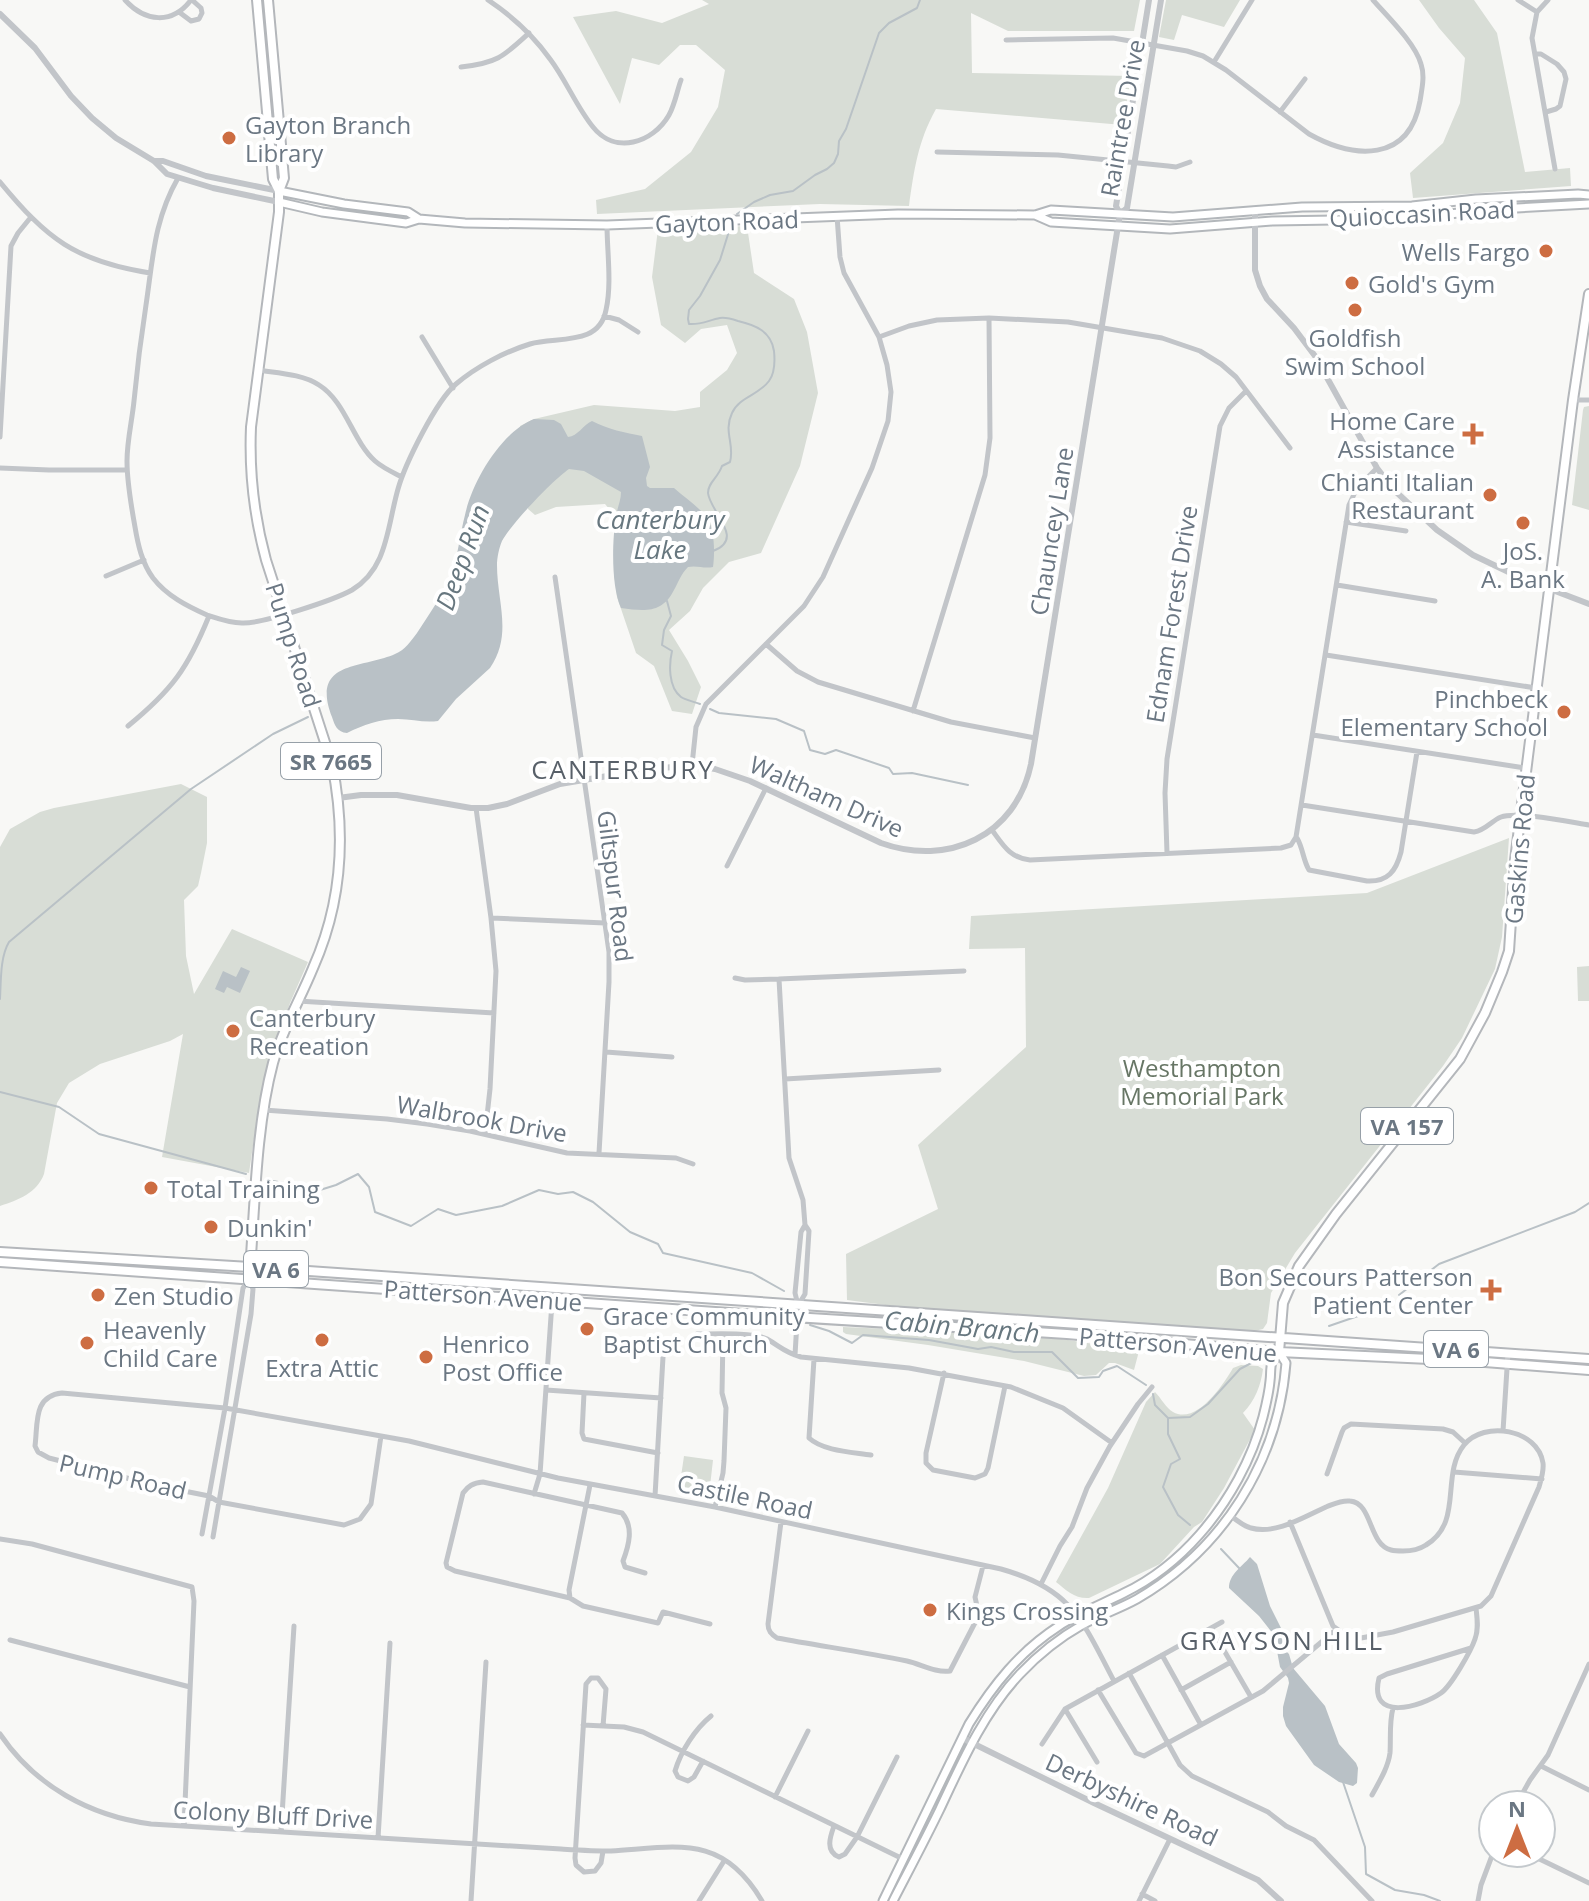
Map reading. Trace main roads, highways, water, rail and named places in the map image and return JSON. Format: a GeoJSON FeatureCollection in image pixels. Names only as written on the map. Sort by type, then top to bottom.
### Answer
{"type":"FeatureCollection","features":[{"type":"Feature","properties":{"kind":"main road","name":"Pump Road"},"geometry":{"type":"LineString","coordinates":[[257,0],[273,179],[279,191]]}},
{"type":"Feature","properties":{"kind":"main road","name":"Pump Road"},"geometry":{"type":"LineString","coordinates":[[249,1279],[264,1110],[270,1077],[280,1041],[322,946],[334,901],[340,858],[338,798],[332,764],[266,560],[253,500],[251,427],[279,191],[284,178],[268,0]]}},
{"type":"Feature","properties":{"kind":"main road","name":"Gayton Road"},"geometry":{"type":"LineString","coordinates":[[279,191],[408,212],[419,219]]}},
{"type":"Feature","properties":{"kind":"main road","name":"Quioccasin Road"},"geometry":{"type":"LineString","coordinates":[[1255,210],[1412,206],[1476,199],[1589,195]]}},
{"type":"Feature","properties":{"kind":"main road","name":"Gayton Road"},"geometry":{"type":"LineString","coordinates":[[279,202],[322,212],[406,223],[419,219],[465,223],[607,225],[898,214],[1035,215],[1051,210],[1173,217],[1255,210]]}},
{"type":"Feature","properties":{"kind":"main road","name":"Quioccasin Road"},"geometry":{"type":"LineString","coordinates":[[1255,222],[1399,219],[1491,209],[1589,204]]}},
{"type":"Feature","properties":{"kind":"main road","name":"Gayton Road"},"geometry":{"type":"LineString","coordinates":[[1035,215],[1051,222],[1170,229],[1255,222]]}},
{"type":"Feature","properties":{"kind":"main road","name":"Gaskins Road"},"geometry":{"type":"LineString","coordinates":[[1280,1338],[1285,1295],[1304,1257],[1460,1059],[1485,1013],[1509,951],[1526,768],[1589,294]]}},
{"type":"Feature","properties":{"kind":"main road","name":"Patterson Avenue"},"geometry":{"type":"LineString","coordinates":[[0,1252],[1589,1359]]}},
{"type":"Feature","properties":{"kind":"main road","name":"Patterson Avenue"},"geometry":{"type":"LineString","coordinates":[[0,1262],[1067,1334],[1279,1352],[1589,1370]]}},
{"type":"Feature","properties":{"kind":"main road","name":"VA 157"},"geometry":{"type":"LineString","coordinates":[[1279,1352],[1280,1338]]}},
{"type":"Feature","properties":{"kind":"main road"},"geometry":{"type":"LineString","coordinates":[[883,1901],[962,1738],[986,1697],[1005,1673],[1036,1643],[1077,1615],[1158,1572],[1183,1551],[1215,1516],[1234,1486],[1253,1445],[1265,1411],[1272,1362],[1279,1352],[1286,1363],[1277,1423],[1258,1470],[1230,1515],[1177,1572],[1139,1598],[1084,1624],[1052,1645],[1021,1673],[989,1713],[893,1901]]}},
{"type":"Feature","properties":{"kind":"water","name":"Canterbury Lake"},"geometry":{"type":"Polygon","coordinates":[[[534,419],[554,420],[561,424],[568,437],[592,421],[642,436],[650,467],[647,486],[674,488],[705,515],[712,533],[713,567],[688,567],[669,598],[658,607],[645,610],[621,608],[615,588],[613,551],[621,492],[584,471],[569,469],[533,503],[502,541],[497,565],[501,643],[490,668],[456,699],[438,721],[391,719],[347,733],[341,731],[334,723],[327,699],[328,685],[343,670],[395,654],[412,639],[450,578],[463,522],[481,474],[510,435],[534,419]]]}},
{"type":"Feature","properties":{"kind":"water"},"geometry":{"type":"Polygon","coordinates":[[[241,967],[250,971],[240,993],[227,987],[224,993],[215,989],[223,971],[236,977],[241,967]]]}},
{"type":"Feature","properties":{"kind":"water"},"geometry":{"type":"Polygon","coordinates":[[[1250,1557],[1257,1564],[1293,1668],[1325,1706],[1339,1744],[1356,1763],[1357,1783],[1353,1786],[1339,1782],[1314,1765],[1286,1726],[1283,1707],[1289,1683],[1280,1667],[1274,1635],[1229,1588],[1234,1575],[1250,1557]]]}},
{"type":"Feature","properties":{"kind":"waterway","name":"Deep Run"},"geometry":{"type":"LineString","coordinates":[[737,214],[770,195],[793,191],[834,163],[839,141],[879,33],[889,23],[917,8],[920,0]]}},
{"type":"Feature","properties":{"kind":"waterway","name":"Deep Run"},"geometry":{"type":"LineString","coordinates":[[713,551],[722,546],[726,532],[710,500],[708,489],[722,466],[730,462],[732,413],[739,403],[769,381],[774,363],[770,338],[756,327],[724,318],[689,324],[689,310],[720,260],[730,228]]}},
{"type":"Feature","properties":{"kind":"waterway"},"geometry":{"type":"LineString","coordinates":[[667,601],[671,616],[664,630],[662,645],[672,651],[672,681],[681,697],[700,704]]}},
{"type":"Feature","properties":{"kind":"waterway"},"geometry":{"type":"LineString","coordinates":[[710,709],[719,713],[776,719],[804,731],[810,750],[825,754],[836,750],[889,768],[893,774],[912,773],[968,785]]}},
{"type":"Feature","properties":{"kind":"waterway","name":"Deep Run"},"geometry":{"type":"LineString","coordinates":[[0,999],[2,962],[9,942],[191,789],[273,734],[308,717]]}},
{"type":"Feature","properties":{"kind":"waterway","name":"Cabin Branch"},"geometry":{"type":"LineString","coordinates":[[0,1092],[59,1107],[99,1134],[246,1174]]}},
{"type":"Feature","properties":{"kind":"waterway","name":"Cabin Branch"},"geometry":{"type":"LineString","coordinates":[[268,1180],[320,1190],[358,1174],[369,1187],[375,1212],[411,1226],[438,1209],[456,1215],[502,1206],[539,1190],[558,1194],[573,1192],[593,1202],[630,1232],[658,1244],[663,1253],[752,1273],[784,1291]]}},
{"type":"Feature","properties":{"kind":"waterway","name":"Cabin Branch"},"geometry":{"type":"LineString","coordinates":[[1399,1295],[1439,1264],[1575,1212],[1589,1203]]}},
{"type":"Feature","properties":{"kind":"waterway","name":"Cabin Branch"},"geometry":{"type":"LineString","coordinates":[[1329,1326],[1358,1316]]}},
{"type":"Feature","properties":{"kind":"waterway","name":"Cabin Branch"},"geometry":{"type":"LineString","coordinates":[[810,1325],[852,1343],[863,1335],[929,1340],[978,1349],[991,1347],[1014,1352],[1052,1352],[1078,1378],[1099,1377],[1103,1371],[1117,1366],[1146,1385]]}},
{"type":"Feature","properties":{"kind":"waterway","name":"Cabin Branch"},"geometry":{"type":"LineString","coordinates":[[1153,1394],[1155,1405],[1168,1418],[1190,1417],[1208,1404],[1240,1369],[1257,1360]]}},
{"type":"Feature","properties":{"kind":"waterway"},"geometry":{"type":"LineString","coordinates":[[1168,1418],[1168,1434],[1180,1459],[1171,1464],[1163,1487],[1178,1515],[1190,1525]]}},
{"type":"Feature","properties":{"kind":"waterway"},"geometry":{"type":"LineString","coordinates":[[1221,1549],[1239,1568]]}},
{"type":"Feature","properties":{"kind":"waterway"},"geometry":{"type":"LineString","coordinates":[[1343,1782],[1365,1847],[1366,1874],[1395,1890],[1440,1901]]}},
{"type":"Feature","properties":{"kind":"place","name":"Gayton Branch Library"},"geometry":{"type":"Point","coordinates":[229,138]}},
{"type":"Feature","properties":{"kind":"place","name":"Wells Fargo"},"geometry":{"type":"Point","coordinates":[1546,251]}},
{"type":"Feature","properties":{"kind":"place","name":"Gold's Gym"},"geometry":{"type":"Point","coordinates":[1352,283]}},
{"type":"Feature","properties":{"kind":"place","name":"Goldfish Swim School"},"geometry":{"type":"Point","coordinates":[1355,310]}},
{"type":"Feature","properties":{"kind":"place","name":"Home Care Assistance"},"geometry":{"type":"Point","coordinates":[1473,434]}},
{"type":"Feature","properties":{"kind":"place","name":"Chianti Italian Restaurant"},"geometry":{"type":"Point","coordinates":[1490,495]}},
{"type":"Feature","properties":{"kind":"place","name":"JoS. A. Bank"},"geometry":{"type":"Point","coordinates":[1523,523]}},
{"type":"Feature","properties":{"kind":"place","name":"Pinchbeck Elementary School"},"geometry":{"type":"Point","coordinates":[1564,712]}},
{"type":"Feature","properties":{"kind":"place","name":"Canterbury Recreation"},"geometry":{"type":"Point","coordinates":[233,1031]}},
{"type":"Feature","properties":{"kind":"place","name":"Total Training"},"geometry":{"type":"Point","coordinates":[151,1188]}},
{"type":"Feature","properties":{"kind":"place","name":"Dunkin'"},"geometry":{"type":"Point","coordinates":[211,1227]}},
{"type":"Feature","properties":{"kind":"place","name":"Bon Secours Patterson Patient Center"},"geometry":{"type":"Point","coordinates":[1491,1290]}},
{"type":"Feature","properties":{"kind":"place","name":"Zen Studio"},"geometry":{"type":"Point","coordinates":[98,1295]}},
{"type":"Feature","properties":{"kind":"place","name":"Grace Community Baptist Church"},"geometry":{"type":"Point","coordinates":[587,1329]}},
{"type":"Feature","properties":{"kind":"place","name":"Extra Attic"},"geometry":{"type":"Point","coordinates":[322,1340]}},
{"type":"Feature","properties":{"kind":"place","name":"Heavenly Child Care"},"geometry":{"type":"Point","coordinates":[87,1343]}},
{"type":"Feature","properties":{"kind":"place","name":"Henrico Post Office"},"geometry":{"type":"Point","coordinates":[426,1357]}},
{"type":"Feature","properties":{"kind":"place","name":"Kings Crossing"},"geometry":{"type":"Point","coordinates":[930,1610]}},
{"type":"Feature","properties":{"kind":"district","name":"CANTERBURY"},"geometry":{"type":"Point","coordinates":[623,769]}},
{"type":"Feature","properties":{"kind":"district","name":"GRAYSON HILL"},"geometry":{"type":"Point","coordinates":[1282,1640]}},
{"type":"Feature","properties":{"kind":"park label","name":"Westhampton Memorial Park"},"geometry":{"type":"Point","coordinates":[1202,1081]}}]}
